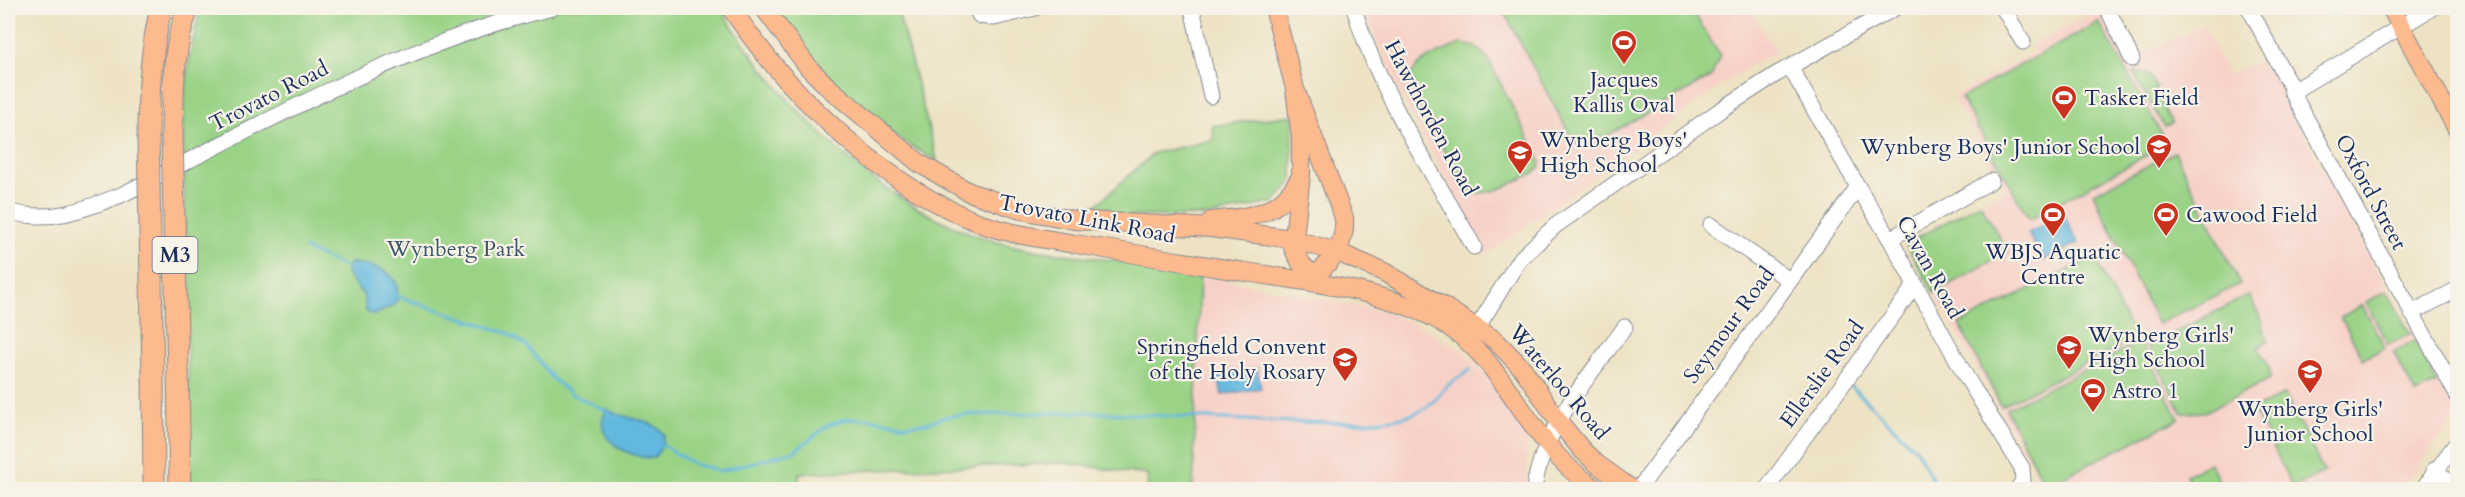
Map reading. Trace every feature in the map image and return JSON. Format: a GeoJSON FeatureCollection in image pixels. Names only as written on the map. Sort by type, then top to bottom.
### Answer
{"type":"FeatureCollection","features":[{"type":"Feature","properties":{"kind":"highway","name":"M3"},"geometry":{"type":"LineString","coordinates":[[154,489],[148,81],[161,8]]}},
{"type":"Feature","properties":{"kind":"highway","name":"M3"},"geometry":{"type":"LineString","coordinates":[[180,489],[172,136],[173,82],[178,45],[188,8]]}},
{"type":"Feature","properties":{"kind":"main road","name":"Trovato Link Road"},"geometry":{"type":"LineString","coordinates":[[730,8],[778,71],[815,111],[910,186],[961,215],[1013,233],[1364,294],[1406,306],[1473,335]]}},
{"type":"Feature","properties":{"kind":"main road","name":"Trovato Link Road"},"geometry":{"type":"LineString","coordinates":[[764,8],[809,68],[828,87],[897,147],[941,178],[969,192],[1049,216],[1096,223],[1211,228],[1292,239],[1337,252],[1384,273],[1473,335]]}},
{"type":"Feature","properties":{"kind":"main road"},"geometry":{"type":"LineString","coordinates":[[1275,8],[1295,89],[1301,138],[1301,174],[1292,239],[1296,257],[1315,276]]}},
{"type":"Feature","properties":{"kind":"main road"},"geometry":{"type":"LineString","coordinates":[[2391,8],[2457,130]]}},
{"type":"Feature","properties":{"kind":"main road"},"geometry":{"type":"LineString","coordinates":[[1295,89],[1342,206],[1345,230],[1337,252],[1315,276]]}},
{"type":"Feature","properties":{"kind":"main road"},"geometry":{"type":"LineString","coordinates":[[1161,226],[1173,222],[1240,217],[1267,211],[1287,199],[1301,174]]}},
{"type":"Feature","properties":{"kind":"main road"},"geometry":{"type":"LineString","coordinates":[[1254,274],[1277,271],[1315,276],[1384,292],[1400,299],[1406,306]]}},
{"type":"Feature","properties":{"kind":"main road","name":"Waterloo Road"},"geometry":{"type":"LineString","coordinates":[[1473,335],[1495,340],[1515,360],[1559,422],[1597,464],[1633,489]]}},
{"type":"Feature","properties":{"kind":"main road","name":"Waterloo Road"},"geometry":{"type":"LineString","coordinates":[[1473,335],[1495,371],[1548,446],[1567,466],[1597,489]]}},
{"type":"Feature","properties":{"kind":"street","name":"Trovato Road"},"geometry":{"type":"LineString","coordinates":[[8,210],[40,218],[89,207],[121,195],[344,83],[403,56],[507,19],[552,8]]}},
{"type":"Feature","properties":{"kind":"street"},"geometry":{"type":"LineString","coordinates":[[975,8],[980,16],[994,18],[1035,8]]}},
{"type":"Feature","properties":{"kind":"street"},"geometry":{"type":"LineString","coordinates":[[1192,8],[1211,96]]}},
{"type":"Feature","properties":{"kind":"street","name":"Hawthorden Road"},"geometry":{"type":"LineString","coordinates":[[1354,8],[1384,85],[1474,247]]}},
{"type":"Feature","properties":{"kind":"street"},"geometry":{"type":"LineString","coordinates":[[1473,335],[1519,260],[1555,226],[1654,154],[1790,67],[1896,8]]}},
{"type":"Feature","properties":{"kind":"street"},"geometry":{"type":"LineString","coordinates":[[2003,8],[2023,42]]}},
{"type":"Feature","properties":{"kind":"street"},"geometry":{"type":"LineString","coordinates":[[2107,8],[2132,59]]}},
{"type":"Feature","properties":{"kind":"street","name":"Oxford Street"},"geometry":{"type":"LineString","coordinates":[[2249,8],[2457,397]]}},
{"type":"Feature","properties":{"kind":"street"},"geometry":{"type":"LineString","coordinates":[[2292,92],[2432,8]]}},
{"type":"Feature","properties":{"kind":"street","name":"Cavan Road"},"geometry":{"type":"LineString","coordinates":[[1790,67],[1890,239],[1967,378],[2022,468],[2023,480],[2018,489]]}},
{"type":"Feature","properties":{"kind":"street"},"geometry":{"type":"LineString","coordinates":[[1890,239],[1991,181]]}},
{"type":"Feature","properties":{"kind":"street","name":"Seymour Road"},"geometry":{"type":"LineString","coordinates":[[1638,489],[1858,187]]}},
{"type":"Feature","properties":{"kind":"street"},"geometry":{"type":"LineString","coordinates":[[1711,225],[1789,280]]}},
{"type":"Feature","properties":{"kind":"street","name":"Ellerslie Road"},"geometry":{"type":"LineString","coordinates":[[1766,489],[1915,285]]}},
{"type":"Feature","properties":{"kind":"street"},"geometry":{"type":"LineString","coordinates":[[2411,313],[2457,289]]}},
{"type":"Feature","properties":{"kind":"street"},"geometry":{"type":"LineString","coordinates":[[1534,489],[1548,446],[1562,414],[1625,327]]}},
{"type":"Feature","properties":{"kind":"street"},"geometry":{"type":"LineString","coordinates":[[2422,489],[2457,441]]}},
{"type":"Feature","properties":{"kind":"street"},"geometry":{"type":"LineString","coordinates":[[2434,470],[2457,488]]}},
{"type":"Feature","properties":{"kind":"shaded area","name":"Wynberg Boys' High School"},"geometry":{"type":"Polygon","coordinates":[[[1363,8],[1748,8],[1777,52],[1754,63],[1706,96],[1486,255],[1398,89],[1363,8]]]}},
{"type":"Feature","properties":{"kind":"shaded area"},"geometry":{"type":"Polygon","coordinates":[[[2100,8],[2126,62],[2204,25],[2228,75],[2270,56],[2285,87],[2282,93],[2284,97],[2441,386],[2443,385],[2456,408],[2454,420],[2418,465],[2403,489],[2044,489],[1906,244],[2005,189],[1953,97],[2035,52],[2032,46],[2100,8]]]}},
{"type":"Feature","properties":{"kind":"shaded area","name":"Springfield Convent of the Holy Rosary"},"geometry":{"type":"Polygon","coordinates":[[[1200,275],[1382,311],[1415,324],[1464,352],[1487,375],[1528,434],[1526,489],[1193,490],[1200,275]]]}},
{"type":"Feature","properties":{"kind":"green space","name":"Wynberg Park"},"geometry":{"type":"Polygon","coordinates":[[[200,8],[720,8],[773,81],[804,116],[837,149],[873,179],[911,204],[952,226],[1006,244],[1200,275],[1193,489],[1148,489],[1147,475],[1065,463],[799,473],[800,490],[190,489],[183,122],[188,65],[200,8]]]}},
{"type":"Feature","properties":{"kind":"green space"},"geometry":{"type":"Polygon","coordinates":[[[775,8],[897,8],[937,160],[893,133],[847,94],[806,49],[775,8]]]}},
{"type":"Feature","properties":{"kind":"green space","name":"Jacques Kallis Oval"},"geometry":{"type":"Polygon","coordinates":[[[1505,8],[1691,8],[1720,56],[1711,77],[1608,135],[1578,144],[1573,141],[1504,12],[1505,8]]]}},
{"type":"Feature","properties":{"kind":"green space","name":"Tasker Field"},"geometry":{"type":"Polygon","coordinates":[[[2099,22],[2167,144],[2029,219],[1961,98],[2099,22]]]}},
{"type":"Feature","properties":{"kind":"green space"},"geometry":{"type":"Polygon","coordinates":[[[1461,44],[1476,47],[1488,59],[1540,161],[1534,173],[1490,192],[1472,192],[1463,189],[1410,83],[1411,75],[1421,63],[1461,44]]]}},
{"type":"Feature","properties":{"kind":"green space"},"geometry":{"type":"Polygon","coordinates":[[[2134,71],[2149,75],[2157,89],[2154,91],[2172,123],[2164,127],[2134,71]]]}},
{"type":"Feature","properties":{"kind":"green space"},"geometry":{"type":"Polygon","coordinates":[[[1293,115],[1292,182],[1274,202],[1209,216],[1128,216],[1091,210],[1154,153],[1214,140],[1212,126],[1293,115]]]}},
{"type":"Feature","properties":{"kind":"green space","name":"Cawood Field"},"geometry":{"type":"Polygon","coordinates":[[[2175,152],[2240,284],[2158,324],[2093,193],[2175,152]]]}},
{"type":"Feature","properties":{"kind":"green space"},"geometry":{"type":"Polygon","coordinates":[[[1980,203],[2008,252],[1934,293],[1906,244],[1980,203]]]}},
{"type":"Feature","properties":{"kind":"green space"},"geometry":{"type":"Polygon","coordinates":[[[2094,257],[2135,339],[2001,406],[1959,324],[2094,257]]]}},
{"type":"Feature","properties":{"kind":"green space"},"geometry":{"type":"Polygon","coordinates":[[[2387,291],[2410,334],[2388,345],[2366,302],[2387,291]]]}},
{"type":"Feature","properties":{"kind":"green space"},"geometry":{"type":"Polygon","coordinates":[[[2249,295],[2263,324],[2261,325],[2268,341],[2258,347],[2269,368],[2270,379],[2205,412],[2182,413],[2148,346],[2249,295]]]}},
{"type":"Feature","properties":{"kind":"green space"},"geometry":{"type":"Polygon","coordinates":[[[2362,305],[2385,348],[2363,359],[2341,317],[2362,305]]]}},
{"type":"Feature","properties":{"kind":"green space"},"geometry":{"type":"Polygon","coordinates":[[[2415,341],[2437,383],[2416,394],[2393,352],[2415,341]]]}},
{"type":"Feature","properties":{"kind":"green space","name":"Astro 1"},"geometry":{"type":"Polygon","coordinates":[[[2140,342],[2179,419],[2045,486],[2006,409],[2140,342]]]}},
{"type":"Feature","properties":{"kind":"green space"},"geometry":{"type":"Polygon","coordinates":[[[2285,394],[2324,472],[2293,488],[2254,409],[2285,394]]]}},
{"type":"Feature","properties":{"kind":"green space"},"geometry":{"type":"Polygon","coordinates":[[[2210,463],[2219,481],[2201,489],[2193,489],[2186,475],[2210,463]]]}},
{"type":"Feature","properties":{"kind":"water","name":"WBJS Aquatic Centre"},"geometry":{"type":"Polygon","coordinates":[[[2064,215],[2078,243],[2043,261],[2028,233],[2064,215]]]}},
{"type":"Feature","properties":{"kind":"water"},"geometry":{"type":"Polygon","coordinates":[[[350,263],[378,268],[392,277],[398,293],[396,304],[375,315],[366,312],[364,296],[348,276],[347,268],[350,263]]]}},
{"type":"Feature","properties":{"kind":"water"},"geometry":{"type":"Polygon","coordinates":[[[1257,368],[1261,388],[1222,395],[1218,375],[1257,368]]]}},
{"type":"Feature","properties":{"kind":"water"},"geometry":{"type":"Polygon","coordinates":[[[607,409],[651,424],[664,434],[661,447],[653,458],[623,450],[607,437],[603,429],[603,419],[607,409]]]}},
{"type":"Feature","properties":{"kind":"waterway"},"geometry":{"type":"LineString","coordinates":[[305,249],[350,269]]}},
{"type":"Feature","properties":{"kind":"waterway"},"geometry":{"type":"LineString","coordinates":[[397,296],[507,333],[527,346],[552,378],[571,394],[609,412]]}},
{"type":"Feature","properties":{"kind":"waterway"},"geometry":{"type":"LineString","coordinates":[[1268,421],[1347,422],[1407,416],[1428,406],[1447,386],[1470,370]]}},
{"type":"Feature","properties":{"kind":"waterway"},"geometry":{"type":"LineString","coordinates":[[1852,387],[1916,449],[1938,490]]}},
{"type":"Feature","properties":{"kind":"waterway"},"geometry":{"type":"LineString","coordinates":[[661,444],[694,464],[721,471],[795,451],[827,426],[845,419],[873,419],[906,425],[927,423],[960,415],[1087,412],[1265,421]]}},
{"type":"Feature","properties":{"kind":"place","name":"Jacques Kallis Oval"},"geometry":{"type":"Point","coordinates":[1624,66]}},
{"type":"Feature","properties":{"kind":"place","name":"Tasker Field"},"geometry":{"type":"Point","coordinates":[2064,121]}},
{"type":"Feature","properties":{"kind":"place","name":"Wynberg Boys' Junior School"},"geometry":{"type":"Point","coordinates":[2159,170]}},
{"type":"Feature","properties":{"kind":"place","name":"Wynberg Boys' High School"},"geometry":{"type":"Point","coordinates":[1520,176]}},
{"type":"Feature","properties":{"kind":"place","name":"WBJS Aquatic Centre"},"geometry":{"type":"Point","coordinates":[2053,238]}},
{"type":"Feature","properties":{"kind":"place","name":"Cawood Field"},"geometry":{"type":"Point","coordinates":[2166,238]}},
{"type":"Feature","properties":{"kind":"place","name":"Wynberg Girls' High School"},"geometry":{"type":"Point","coordinates":[2069,371]}},
{"type":"Feature","properties":{"kind":"place","name":"Springfield Convent of the Holy Rosary"},"geometry":{"type":"Point","coordinates":[1345,383]}},
{"type":"Feature","properties":{"kind":"place","name":"Wynberg Girls' Junior School"},"geometry":{"type":"Point","coordinates":[2310,395]}},
{"type":"Feature","properties":{"kind":"place","name":"Astro 1"},"geometry":{"type":"Point","coordinates":[2093,414]}}]}
